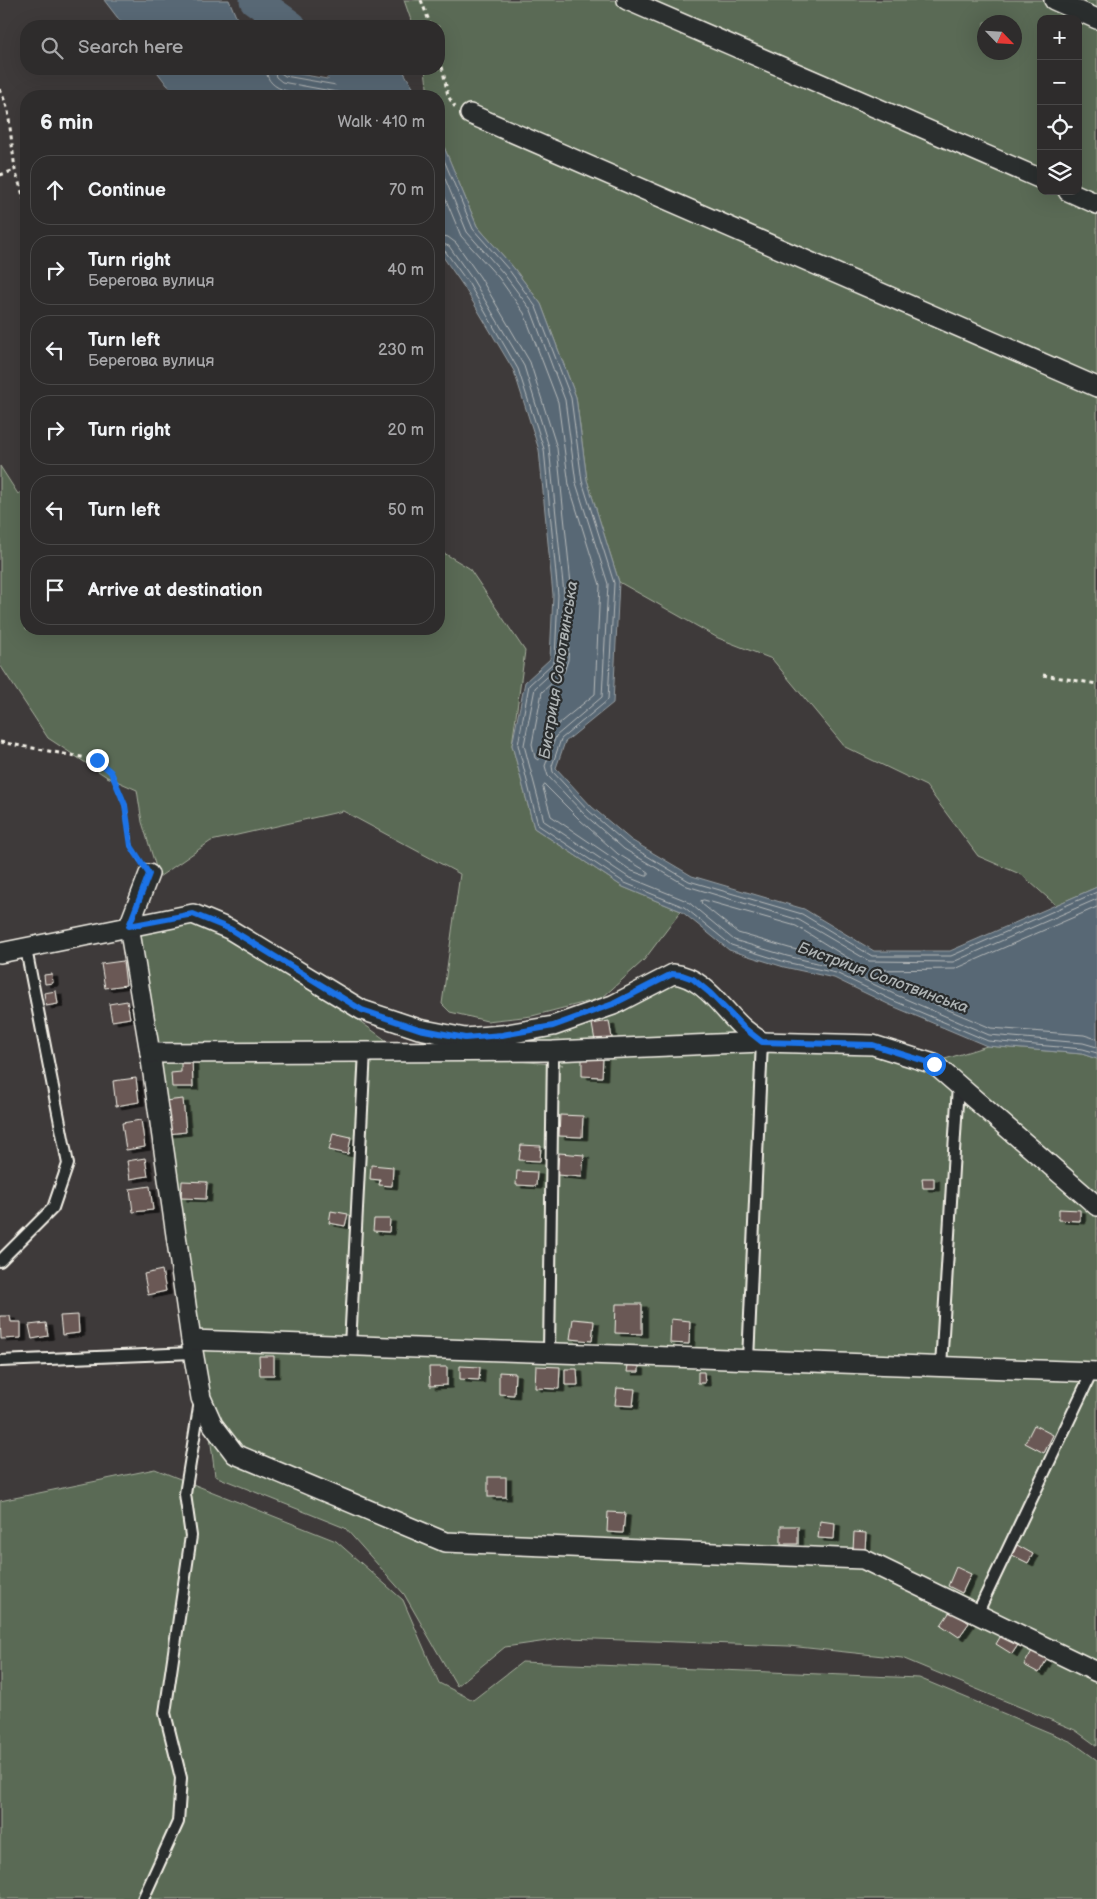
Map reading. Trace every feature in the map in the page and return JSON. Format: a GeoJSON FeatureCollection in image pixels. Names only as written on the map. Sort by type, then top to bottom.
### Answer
{"type":"FeatureCollection","features":[{"type":"Feature","properties":{"kind":"street"},"geometry":{"type":"LineString","coordinates":[[627,0],[1037,177]]}},
{"type":"Feature","properties":{"kind":"street"},"geometry":{"type":"LineString","coordinates":[[1054,0],[1097,19]]}},
{"type":"Feature","properties":{"kind":"street"},"geometry":{"type":"LineString","coordinates":[[470,114],[1097,387]]}},
{"type":"Feature","properties":{"kind":"street"},"geometry":{"type":"LineString","coordinates":[[1077,195],[1097,204]]}},
{"type":"Feature","properties":{"kind":"street"},"geometry":{"type":"LineString","coordinates":[[149,874],[129,926],[150,1053],[201,1398],[213,1425],[235,1454],[445,1542],[863,1560],[1097,1672]]}},
{"type":"Feature","properties":{"kind":"street"},"geometry":{"type":"LineString","coordinates":[[0,953],[193,914],[230,929],[362,1010],[419,1029],[465,1038],[502,1035],[553,1026],[613,1004],[672,974],[693,979],[710,993],[743,1027],[762,1042]]}},
{"type":"Feature","properties":{"kind":"street"},"geometry":{"type":"LineString","coordinates":[[150,1053],[553,1051],[762,1042],[873,1045],[934,1064],[1097,1206]]}},
{"type":"Feature","properties":{"kind":"street"},"geometry":{"type":"LineString","coordinates":[[192,1346],[350,1346],[1094,1372]]}},
{"type":"Feature","properties":{"kind":"lane"},"geometry":{"type":"LineString","coordinates":[[0,1261],[53,1208],[68,1164],[26,949]]}},
{"type":"Feature","properties":{"kind":"lane"},"geometry":{"type":"LineString","coordinates":[[748,1360],[762,1042]]}},
{"type":"Feature","properties":{"kind":"lane"},"geometry":{"type":"LineString","coordinates":[[350,1346],[365,1051]]}},
{"type":"Feature","properties":{"kind":"lane"},"geometry":{"type":"LineString","coordinates":[[549,1353],[553,1051]]}},
{"type":"Feature","properties":{"kind":"lane"},"geometry":{"type":"LineString","coordinates":[[941,1367],[958,1085]]}},
{"type":"Feature","properties":{"kind":"lane"},"geometry":{"type":"LineString","coordinates":[[0,1361],[192,1346]]}},
{"type":"Feature","properties":{"kind":"lane"},"geometry":{"type":"LineString","coordinates":[[977,1614],[1094,1372]]}},
{"type":"Feature","properties":{"kind":"lane"},"geometry":{"type":"LineString","coordinates":[[144,1899],[178,1822],[181,1778],[165,1713],[191,1536],[185,1494],[201,1398]]}},
{"type":"Feature","properties":{"kind":"path"},"geometry":{"type":"LineString","coordinates":[[421,0],[429,20]]}},
{"type":"Feature","properties":{"kind":"path"},"geometry":{"type":"LineString","coordinates":[[444,75],[448,96],[453,105],[470,114]]}},
{"type":"Feature","properties":{"kind":"path"},"geometry":{"type":"LineString","coordinates":[[0,90],[8,110],[15,170],[20,186]]}},
{"type":"Feature","properties":{"kind":"path"},"geometry":{"type":"LineString","coordinates":[[0,175],[15,170]]}},
{"type":"Feature","properties":{"kind":"path"},"geometry":{"type":"LineString","coordinates":[[1042,675],[1097,684]]}},
{"type":"Feature","properties":{"kind":"path"},"geometry":{"type":"LineString","coordinates":[[0,742],[97,760],[111,772],[125,805],[131,846],[149,874]]}},
{"type":"Feature","properties":{"kind":"green space"},"geometry":{"type":"Polygon","coordinates":[[[404,0],[1097,0],[1097,887],[1056,905],[1022,875],[978,856],[926,786],[845,747],[772,659],[718,638],[619,582],[587,480],[576,397],[541,304],[513,267],[477,226],[445,149],[445,90],[427,90],[426,75],[445,75],[445,20],[411,20],[404,0]]]}},
{"type":"Feature","properties":{"kind":"green space"},"geometry":{"type":"Polygon","coordinates":[[[0,466],[18,494],[20,493],[20,635],[445,635],[445,554],[469,568],[525,651],[512,745],[534,828],[623,887],[681,911],[644,960],[602,998],[532,1016],[487,1021],[450,1012],[442,1004],[460,874],[343,811],[211,841],[159,877],[142,822],[137,790],[107,777],[48,738],[0,665],[0,466]]]}},
{"type":"Feature","properties":{"kind":"green space"},"geometry":{"type":"Polygon","coordinates":[[[194,917],[321,993],[409,1057],[483,1058],[563,1065],[516,1042],[556,1034],[625,1011],[646,993],[672,981],[705,994],[741,1031],[861,1046],[929,1064],[987,1046],[1082,1054],[1097,1059],[1097,1746],[1075,1730],[902,1658],[789,1646],[568,1638],[505,1647],[457,1686],[404,1594],[345,1528],[215,1476],[203,1380],[135,928],[194,917]]]}},
{"type":"Feature","properties":{"kind":"green space"},"geometry":{"type":"Polygon","coordinates":[[[155,1469],[336,1541],[403,1600],[439,1683],[473,1700],[522,1662],[919,1678],[1072,1742],[1097,1760],[1097,1899],[0,1899],[0,1501],[155,1469]]]}},
{"type":"Feature","properties":{"kind":"water"},"geometry":{"type":"Polygon","coordinates":[[[104,0],[229,0],[237,20],[119,20],[104,0]]]}},
{"type":"Feature","properties":{"kind":"water"},"geometry":{"type":"Polygon","coordinates":[[[160,75],[305,75],[354,84],[353,75],[406,75],[414,90],[173,90],[160,75]]]}},
{"type":"Feature","properties":{"kind":"water"},"geometry":{"type":"Polygon","coordinates":[[[445,149],[477,226],[513,267],[541,304],[576,397],[587,480],[619,582],[613,703],[565,742],[556,768],[592,807],[631,840],[692,876],[804,909],[874,951],[950,951],[1097,887],[1097,1059],[1082,1054],[987,1046],[890,1005],[834,978],[784,967],[729,950],[681,911],[623,887],[534,828],[512,745],[525,682],[550,659],[553,595],[539,450],[514,371],[464,287],[445,260],[445,149]]]}},
{"type":"Feature","properties":{"kind":"building"},"geometry":{"type":"Polygon","coordinates":[[[123,961],[126,985],[105,988],[101,964],[123,961]]]}},
{"type":"Feature","properties":{"kind":"building"},"geometry":{"type":"Polygon","coordinates":[[[52,974],[53,983],[45,984],[44,975],[52,974]]]}},
{"type":"Feature","properties":{"kind":"building"},"geometry":{"type":"Polygon","coordinates":[[[56,991],[58,1004],[46,1006],[44,993],[56,991]]]}},
{"type":"Feature","properties":{"kind":"building"},"geometry":{"type":"Polygon","coordinates":[[[127,1001],[130,1018],[112,1021],[109,1004],[127,1001]]]}},
{"type":"Feature","properties":{"kind":"building"},"geometry":{"type":"Polygon","coordinates":[[[609,1021],[612,1038],[595,1041],[592,1024],[609,1021]]]}},
{"type":"Feature","properties":{"kind":"building"},"geometry":{"type":"Polygon","coordinates":[[[582,1057],[603,1057],[602,1077],[582,1076],[582,1057]]]}},
{"type":"Feature","properties":{"kind":"building"},"geometry":{"type":"Polygon","coordinates":[[[192,1058],[193,1087],[172,1087],[171,1073],[181,1072],[181,1059],[192,1058]]]}},
{"type":"Feature","properties":{"kind":"building"},"geometry":{"type":"Polygon","coordinates":[[[136,1078],[139,1102],[116,1106],[113,1081],[136,1078]]]}},
{"type":"Feature","properties":{"kind":"building"},"geometry":{"type":"Polygon","coordinates":[[[183,1099],[186,1132],[168,1134],[165,1101],[183,1099]]]}},
{"type":"Feature","properties":{"kind":"building"},"geometry":{"type":"Polygon","coordinates":[[[560,1115],[583,1116],[582,1137],[559,1136],[560,1115]]]}},
{"type":"Feature","properties":{"kind":"building"},"geometry":{"type":"Polygon","coordinates":[[[141,1120],[145,1147],[126,1150],[122,1123],[141,1120]]]}},
{"type":"Feature","properties":{"kind":"building"},"geometry":{"type":"Polygon","coordinates":[[[333,1133],[351,1137],[348,1154],[329,1150],[333,1133]]]}},
{"type":"Feature","properties":{"kind":"building"},"geometry":{"type":"Polygon","coordinates":[[[521,1145],[541,1146],[540,1161],[519,1160],[521,1145]]]}},
{"type":"Feature","properties":{"kind":"building"},"geometry":{"type":"Polygon","coordinates":[[[559,1153],[584,1155],[582,1177],[557,1175],[559,1153]]]}},
{"type":"Feature","properties":{"kind":"building"},"geometry":{"type":"Polygon","coordinates":[[[145,1158],[148,1176],[130,1179],[127,1161],[145,1158]]]}},
{"type":"Feature","properties":{"kind":"building"},"geometry":{"type":"Polygon","coordinates":[[[371,1165],[393,1167],[392,1186],[379,1185],[380,1180],[370,1179],[371,1165]]]}},
{"type":"Feature","properties":{"kind":"building"},"geometry":{"type":"Polygon","coordinates":[[[517,1171],[537,1172],[536,1186],[516,1185],[517,1171]]]}},
{"type":"Feature","properties":{"kind":"building"},"geometry":{"type":"Polygon","coordinates":[[[922,1178],[934,1178],[934,1188],[923,1188],[922,1178]]]}},
{"type":"Feature","properties":{"kind":"building"},"geometry":{"type":"Polygon","coordinates":[[[182,1181],[207,1182],[206,1199],[181,1198],[182,1181]]]}},
{"type":"Feature","properties":{"kind":"building"},"geometry":{"type":"Polygon","coordinates":[[[150,1186],[153,1210],[133,1212],[130,1189],[150,1186]]]}},
{"type":"Feature","properties":{"kind":"building"},"geometry":{"type":"Polygon","coordinates":[[[1059,1209],[1080,1210],[1080,1221],[1059,1220],[1059,1209]]]}},
{"type":"Feature","properties":{"kind":"building"},"geometry":{"type":"Polygon","coordinates":[[[331,1211],[348,1214],[345,1226],[329,1223],[331,1211]]]}},
{"type":"Feature","properties":{"kind":"building"},"geometry":{"type":"Polygon","coordinates":[[[374,1219],[390,1219],[389,1232],[373,1231],[374,1219]]]}},
{"type":"Feature","properties":{"kind":"building"},"geometry":{"type":"Polygon","coordinates":[[[162,1270],[166,1291],[148,1295],[144,1274],[162,1270]]]}},
{"type":"Feature","properties":{"kind":"building"},"geometry":{"type":"Polygon","coordinates":[[[616,1304],[642,1304],[642,1334],[615,1333],[616,1304]]]}},
{"type":"Feature","properties":{"kind":"building"},"geometry":{"type":"Polygon","coordinates":[[[78,1315],[79,1333],[62,1335],[60,1316],[78,1315]]]}},
{"type":"Feature","properties":{"kind":"building"},"geometry":{"type":"Polygon","coordinates":[[[0,1316],[10,1316],[11,1322],[21,1322],[21,1338],[1,1339],[0,1316]]]}},
{"type":"Feature","properties":{"kind":"building"},"geometry":{"type":"Polygon","coordinates":[[[573,1319],[594,1321],[592,1341],[570,1339],[573,1319]]]}},
{"type":"Feature","properties":{"kind":"building"},"geometry":{"type":"Polygon","coordinates":[[[671,1319],[690,1321],[689,1344],[670,1343],[671,1319]]]}},
{"type":"Feature","properties":{"kind":"building"},"geometry":{"type":"Polygon","coordinates":[[[46,1323],[48,1336],[32,1339],[29,1325],[46,1323]]]}},
{"type":"Feature","properties":{"kind":"building"},"geometry":{"type":"Polygon","coordinates":[[[259,1356],[274,1356],[274,1375],[260,1375],[259,1356]]]}},
{"type":"Feature","properties":{"kind":"building"},"geometry":{"type":"Polygon","coordinates":[[[628,1365],[639,1366],[639,1372],[627,1372],[628,1365]]]}},
{"type":"Feature","properties":{"kind":"building"},"geometry":{"type":"Polygon","coordinates":[[[460,1366],[480,1367],[479,1380],[460,1379],[460,1366]]]}},
{"type":"Feature","properties":{"kind":"building"},"geometry":{"type":"Polygon","coordinates":[[[536,1366],[560,1367],[559,1389],[535,1388],[536,1366]]]}},
{"type":"Feature","properties":{"kind":"building"},"geometry":{"type":"Polygon","coordinates":[[[429,1367],[447,1367],[447,1385],[430,1386],[429,1367]]]}},
{"type":"Feature","properties":{"kind":"building"},"geometry":{"type":"Polygon","coordinates":[[[565,1369],[577,1369],[578,1385],[565,1385],[565,1369]]]}},
{"type":"Feature","properties":{"kind":"building"},"geometry":{"type":"Polygon","coordinates":[[[499,1372],[515,1373],[514,1395],[499,1394],[499,1372]]]}},
{"type":"Feature","properties":{"kind":"building"},"geometry":{"type":"Polygon","coordinates":[[[698,1372],[704,1372],[705,1383],[698,1383],[698,1372]]]}},
{"type":"Feature","properties":{"kind":"building"},"geometry":{"type":"Polygon","coordinates":[[[617,1388],[635,1389],[633,1406],[615,1405],[617,1388]]]}},
{"type":"Feature","properties":{"kind":"building"},"geometry":{"type":"Polygon","coordinates":[[[1034,1425],[1053,1435],[1044,1453],[1025,1443],[1034,1425]]]}},
{"type":"Feature","properties":{"kind":"building"},"geometry":{"type":"Polygon","coordinates":[[[488,1477],[506,1477],[506,1497],[488,1497],[488,1477]]]}},
{"type":"Feature","properties":{"kind":"building"},"geometry":{"type":"Polygon","coordinates":[[[608,1512],[625,1513],[623,1533],[607,1532],[608,1512]]]}},
{"type":"Feature","properties":{"kind":"building"},"geometry":{"type":"Polygon","coordinates":[[[820,1521],[835,1523],[834,1539],[818,1538],[820,1521]]]}},
{"type":"Feature","properties":{"kind":"building"},"geometry":{"type":"Polygon","coordinates":[[[781,1526],[798,1526],[798,1544],[781,1544],[781,1526]]]}},
{"type":"Feature","properties":{"kind":"building"},"geometry":{"type":"Polygon","coordinates":[[[854,1532],[866,1533],[865,1551],[853,1550],[854,1532]]]}},
{"type":"Feature","properties":{"kind":"building"},"geometry":{"type":"Polygon","coordinates":[[[1017,1545],[1033,1554],[1028,1563],[1012,1555],[1017,1545]]]}},
{"type":"Feature","properties":{"kind":"building"},"geometry":{"type":"Polygon","coordinates":[[[956,1567],[971,1574],[962,1593],[948,1586],[956,1567]]]}},
{"type":"Feature","properties":{"kind":"building"},"geometry":{"type":"Polygon","coordinates":[[[951,1610],[969,1623],[959,1637],[941,1625],[951,1610]]]}},
{"type":"Feature","properties":{"kind":"building"},"geometry":{"type":"Polygon","coordinates":[[[1002,1634],[1018,1645],[1012,1654],[996,1644],[1002,1634]]]}},
{"type":"Feature","properties":{"kind":"building"},"geometry":{"type":"Polygon","coordinates":[[[1032,1651],[1047,1659],[1039,1673],[1024,1665],[1032,1651]]]}},
{"type":"Feature","properties":{"kind":"waterway","name":"Бистриця Солотвинська"},"geometry":{"type":"LineString","coordinates":[[255,0],[283,20]]}},
{"type":"Feature","properties":{"kind":"waterway","name":"Бистриця Солотвинська"},"geometry":{"type":"LineString","coordinates":[[347,75],[365,90]]}},
{"type":"Feature","properties":{"kind":"route"},"geometry":{"type":"LineString","coordinates":[[97,760],[111,772],[125,805],[131,846],[149,874],[129,926],[193,914],[230,929],[362,1010],[419,1029],[465,1038],[502,1035],[553,1026],[613,1004],[672,974],[693,979],[710,993],[743,1027],[762,1042],[873,1045],[934,1064]]}}]}
